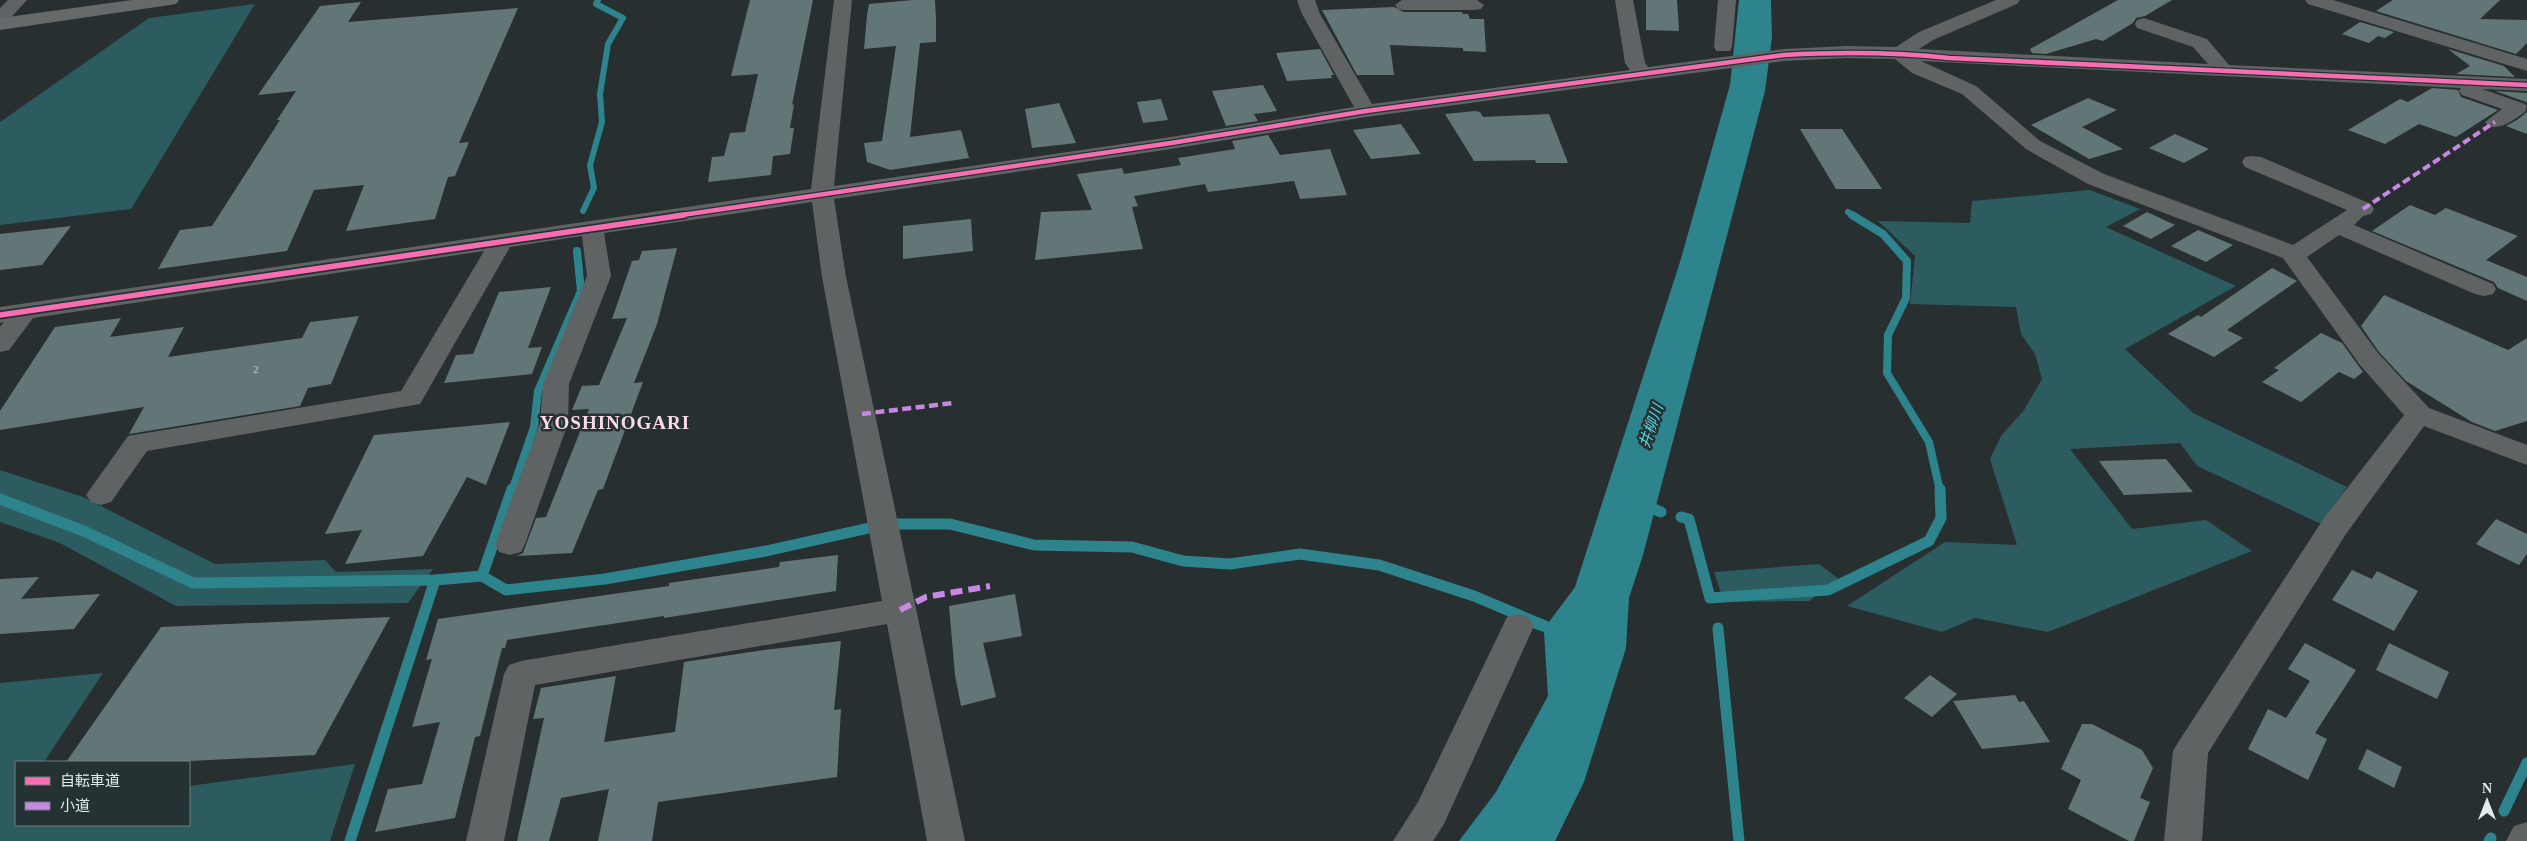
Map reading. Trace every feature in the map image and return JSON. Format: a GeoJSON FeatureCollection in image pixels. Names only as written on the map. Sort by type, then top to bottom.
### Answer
{"type":"FeatureCollection","features":[{"type":"Feature","properties":{"kind":"highway"},"geometry":{"type":"LineString","coordinates":[[0,24],[170,0]]}},
{"type":"Feature","properties":{"kind":"street"},"geometry":{"type":"LineString","coordinates":[[0,19],[18,0]]}},
{"type":"Feature","properties":{"kind":"street"},"geometry":{"type":"LineString","coordinates":[[842,0],[822,194],[834,276],[946,841]]}},
{"type":"Feature","properties":{"kind":"street"},"geometry":{"type":"LineString","coordinates":[[1306,0],[1311,14],[1366,111]]}},
{"type":"Feature","properties":{"kind":"street"},"geometry":{"type":"LineString","coordinates":[[1624,0],[1635,63],[1643,75]]}},
{"type":"Feature","properties":{"kind":"street"},"geometry":{"type":"LineString","coordinates":[[1725,54],[1727,0]]}},
{"type":"Feature","properties":{"kind":"street"},"geometry":{"type":"LineString","coordinates":[[1900,53],[1926,36],[2011,0]]}},
{"type":"Feature","properties":{"kind":"street"},"geometry":{"type":"LineString","coordinates":[[2314,0],[2527,65]]}},
{"type":"Feature","properties":{"kind":"street"},"geometry":{"type":"LineString","coordinates":[[1404,5],[1476,7]]}},
{"type":"Feature","properties":{"kind":"street"},"geometry":{"type":"LineString","coordinates":[[2144,24],[2200,43],[2224,71]]}},
{"type":"Feature","properties":{"kind":"street"},"geometry":{"type":"LineString","coordinates":[[1900,53],[1919,69],[1969,90],[2033,145],[2096,179],[2295,254]]}},
{"type":"Feature","properties":{"kind":"street"},"geometry":{"type":"LineString","coordinates":[[0,315],[1181,141],[1366,111],[1643,75],[1725,54],[1900,53],[1949,58],[2527,85]]}},
{"type":"Feature","properties":{"kind":"street"},"geometry":{"type":"LineString","coordinates":[[2443,82],[2518,108],[2495,122]]}},
{"type":"Feature","properties":{"kind":"street"},"geometry":{"type":"LineString","coordinates":[[2253,162],[2363,209],[2295,254]]}},
{"type":"Feature","properties":{"kind":"street"},"geometry":{"type":"LineString","coordinates":[[2337,226],[2484,289]]}},
{"type":"Feature","properties":{"kind":"street"},"geometry":{"type":"LineString","coordinates":[[510,544],[554,423],[556,384],[599,276],[592,227]]}},
{"type":"Feature","properties":{"kind":"street"},"geometry":{"type":"LineString","coordinates":[[101,495],[138,443],[410,398],[502,240]]}},
{"type":"Feature","properties":{"kind":"street"},"geometry":{"type":"LineString","coordinates":[[2295,254],[2295,260],[2358,343],[2404,401],[2418,414],[2527,454]]}},
{"type":"Feature","properties":{"kind":"street"},"geometry":{"type":"LineString","coordinates":[[0,344],[25,311]]}},
{"type":"Feature","properties":{"kind":"street"},"geometry":{"type":"LineString","coordinates":[[2183,841],[2191,751],[2334,526],[2418,414]]}},
{"type":"Feature","properties":{"kind":"street"},"geometry":{"type":"LineString","coordinates":[[485,841],[521,674],[900,610]]}},
{"type":"Feature","properties":{"kind":"street"},"geometry":{"type":"LineString","coordinates":[[1412,841],[1431,813],[1518,626]]}},
{"type":"Feature","properties":{"kind":"shaded area"},"geometry":{"type":"Polygon","coordinates":[[[255,4],[131,209],[0,225],[0,122],[149,18],[255,4]]]}},
{"type":"Feature","properties":{"kind":"shaded area"},"geometry":{"type":"Polygon","coordinates":[[[2090,190],[2140,209],[2106,227],[2236,286],[2125,349],[2193,413],[2347,487],[2321,524],[2197,466],[2180,443],[2070,449],[2132,529],[2206,520],[2252,551],[2048,632],[1975,618],[1942,632],[1847,606],[1945,542],[2017,545],[1990,459],[2001,436],[2024,410],[2042,379],[2035,354],[2021,334],[2016,307],[1910,304],[1915,256],[1878,221],[1970,223],[1972,201],[2090,190]]]}},
{"type":"Feature","properties":{"kind":"shaded area"},"geometry":{"type":"Polygon","coordinates":[[[0,470],[83,497],[215,564],[325,560],[336,572],[433,569],[408,603],[176,606],[60,543],[0,522],[0,470]]]}},
{"type":"Feature","properties":{"kind":"shaded area"},"geometry":{"type":"Polygon","coordinates":[[[1819,564],[1839,579],[1809,601],[1724,602],[1714,572],[1819,564]]]}},
{"type":"Feature","properties":{"kind":"shaded area"},"geometry":{"type":"Polygon","coordinates":[[[103,673],[45,761],[15,761],[15,826],[190,826],[190,786],[355,764],[330,841],[0,841],[0,683],[103,673]]]}},
{"type":"Feature","properties":{"kind":"water","name":"井柳川"},"geometry":{"type":"Polygon","coordinates":[[[1739,0],[1771,0],[1772,38],[1765,91],[1643,555],[1629,598],[1626,648],[1584,782],[1555,841],[1459,841],[1496,792],[1548,696],[1544,632],[1532,628],[1538,617],[1549,622],[1575,587],[1680,262],[1730,85],[1739,0]]]}},
{"type":"Feature","properties":{"kind":"building"},"geometry":{"type":"Polygon","coordinates":[[[750,0],[813,0],[792,105],[794,104],[790,128],[794,128],[790,154],[773,156],[771,175],[708,182],[712,157],[724,156],[730,133],[745,132],[758,74],[731,76],[750,0]]]}},
{"type":"Feature","properties":{"kind":"building"},"geometry":{"type":"Polygon","coordinates":[[[935,0],[936,42],[920,43],[910,137],[961,130],[969,158],[890,170],[867,162],[864,143],[882,141],[896,46],[864,49],[867,15],[869,4],[935,0]]]}},
{"type":"Feature","properties":{"kind":"building"},"geometry":{"type":"Polygon","coordinates":[[[1646,0],[1677,0],[1679,31],[1646,30],[1646,0]]]}},
{"type":"Feature","properties":{"kind":"building"},"geometry":{"type":"Polygon","coordinates":[[[2118,0],[2172,0],[2145,16],[2136,18],[2133,23],[2103,41],[2096,39],[2046,54],[2032,53],[2030,49],[2118,0]]]}},
{"type":"Feature","properties":{"kind":"building"},"geometry":{"type":"Polygon","coordinates":[[[2393,0],[2500,0],[2480,19],[2527,20],[2527,43],[2516,54],[2376,11],[2393,0]]]}},
{"type":"Feature","properties":{"kind":"building"},"geometry":{"type":"Polygon","coordinates":[[[361,2],[348,22],[518,8],[459,143],[469,142],[455,176],[448,177],[435,219],[346,231],[364,185],[314,190],[287,251],[158,269],[180,230],[212,226],[280,120],[277,120],[296,91],[258,95],[320,6],[361,2]]]}},
{"type":"Feature","properties":{"kind":"building"},"geometry":{"type":"Polygon","coordinates":[[[1394,7],[1404,12],[1462,12],[1463,14],[1468,14],[1470,19],[1484,19],[1486,52],[1463,51],[1463,48],[1390,45],[1394,75],[1357,75],[1322,10],[1394,7]]]}},
{"type":"Feature","properties":{"kind":"building"},"geometry":{"type":"Polygon","coordinates":[[[2360,22],[2394,32],[2385,38],[2378,36],[2369,43],[2342,34],[2360,22]]]}},
{"type":"Feature","properties":{"kind":"building"},"geometry":{"type":"Polygon","coordinates":[[[1320,49],[1334,75],[1331,75],[1332,78],[1287,81],[1276,53],[1320,49]]]}},
{"type":"Feature","properties":{"kind":"building"},"geometry":{"type":"Polygon","coordinates":[[[2448,49],[2504,66],[2515,77],[2456,74],[2470,66],[2448,49]]]}},
{"type":"Feature","properties":{"kind":"building"},"geometry":{"type":"Polygon","coordinates":[[[1263,85],[1277,111],[1254,114],[1258,121],[1226,126],[1212,91],[1263,85]]]}},
{"type":"Feature","properties":{"kind":"building"},"geometry":{"type":"Polygon","coordinates":[[[2432,88],[2458,90],[2461,97],[2498,110],[2456,137],[2419,124],[2385,144],[2348,130],[2400,99],[2408,102],[2432,88]]]}},
{"type":"Feature","properties":{"kind":"building"},"geometry":{"type":"Polygon","coordinates":[[[2495,91],[2527,93],[2527,103],[2526,102],[2495,91]]]}},
{"type":"Feature","properties":{"kind":"building"},"geometry":{"type":"Polygon","coordinates":[[[2088,98],[2117,110],[2082,127],[2123,149],[2089,159],[2031,125],[2088,98]]]}},
{"type":"Feature","properties":{"kind":"building"},"geometry":{"type":"Polygon","coordinates":[[[1161,99],[1168,120],[1143,123],[1137,102],[1161,99]]]}},
{"type":"Feature","properties":{"kind":"building"},"geometry":{"type":"Polygon","coordinates":[[[1059,103],[1076,143],[1032,148],[1025,109],[1059,103]]]}},
{"type":"Feature","properties":{"kind":"building"},"geometry":{"type":"Polygon","coordinates":[[[1480,112],[1483,117],[1549,114],[1568,163],[1536,163],[1535,160],[1474,161],[1445,114],[1480,112]]]}},
{"type":"Feature","properties":{"kind":"building"},"geometry":{"type":"Polygon","coordinates":[[[2527,112],[2527,134],[2506,126],[2517,120],[2527,112]]]}},
{"type":"Feature","properties":{"kind":"building"},"geometry":{"type":"Polygon","coordinates":[[[1401,124],[1421,154],[1371,159],[1353,130],[1401,124]]]}},
{"type":"Feature","properties":{"kind":"building"},"geometry":{"type":"Polygon","coordinates":[[[1800,129],[1842,129],[1882,189],[1836,189],[1800,129]]]}},
{"type":"Feature","properties":{"kind":"building"},"geometry":{"type":"Polygon","coordinates":[[[2175,134],[2209,149],[2184,163],[2149,148],[2175,134]]]}},
{"type":"Feature","properties":{"kind":"building"},"geometry":{"type":"Polygon","coordinates":[[[1268,135],[1280,155],[1330,149],[1347,195],[1300,199],[1294,181],[1208,192],[1205,184],[1134,196],[1138,206],[1132,207],[1143,249],[1035,260],[1041,212],[1092,210],[1077,174],[1122,168],[1124,174],[1181,165],[1178,158],[1235,149],[1232,141],[1268,135]]]}},
{"type":"Feature","properties":{"kind":"building"},"geometry":{"type":"Polygon","coordinates":[[[2410,205],[2435,215],[2446,208],[2518,236],[2486,260],[2527,277],[2527,301],[2498,288],[2494,282],[2372,231],[2410,205]]]}},
{"type":"Feature","properties":{"kind":"building"},"geometry":{"type":"Polygon","coordinates":[[[2147,212],[2175,225],[2151,239],[2123,226],[2147,212]]]}},
{"type":"Feature","properties":{"kind":"building"},"geometry":{"type":"Polygon","coordinates":[[[971,219],[973,251],[903,259],[903,226],[971,219]]]}},
{"type":"Feature","properties":{"kind":"building"},"geometry":{"type":"Polygon","coordinates":[[[71,226],[42,265],[0,270],[0,234],[71,226]]]}},
{"type":"Feature","properties":{"kind":"building"},"geometry":{"type":"Polygon","coordinates":[[[2198,230],[2233,245],[2206,262],[2171,246],[2198,230]]]}},
{"type":"Feature","properties":{"kind":"building"},"geometry":{"type":"Polygon","coordinates":[[[677,248],[657,324],[634,383],[643,382],[603,489],[598,490],[572,553],[517,556],[523,553],[536,518],[546,517],[589,409],[572,410],[582,386],[599,385],[627,318],[612,319],[632,261],[639,260],[642,251],[677,248]]]}},
{"type":"Feature","properties":{"kind":"building"},"geometry":{"type":"Polygon","coordinates":[[[2272,268],[2297,281],[2227,330],[2243,338],[2214,357],[2168,334],[2198,315],[2201,317],[2272,268]]]}},
{"type":"Feature","properties":{"kind":"building"},"geometry":{"type":"Polygon","coordinates":[[[551,287],[528,348],[542,347],[532,374],[444,383],[456,355],[473,354],[499,292],[551,287]]]}},
{"type":"Feature","properties":{"kind":"building"},"geometry":{"type":"Polygon","coordinates":[[[2384,295],[2508,350],[2527,338],[2527,421],[2495,431],[2472,422],[2406,381],[2379,352],[2361,326],[2384,295]]]}},
{"type":"Feature","properties":{"kind":"building"},"geometry":{"type":"Polygon","coordinates":[[[359,316],[331,384],[308,388],[300,406],[129,434],[144,407],[0,430],[0,411],[55,327],[121,318],[110,337],[184,327],[168,357],[302,338],[310,322],[359,316]]]}},
{"type":"Feature","properties":{"kind":"building"},"geometry":{"type":"Polygon","coordinates":[[[2321,333],[2342,343],[2363,372],[2354,379],[2339,372],[2301,402],[2262,382],[2279,370],[2274,368],[2321,333]]]}},
{"type":"Feature","properties":{"kind":"building"},"geometry":{"type":"Polygon","coordinates":[[[510,422],[486,485],[467,477],[423,556],[345,564],[362,530],[325,534],[374,435],[510,422]]]}},
{"type":"Feature","properties":{"kind":"building"},"geometry":{"type":"Polygon","coordinates":[[[2166,459],[2193,492],[2124,495],[2099,461],[2166,459]]]}},
{"type":"Feature","properties":{"kind":"building"},"geometry":{"type":"Polygon","coordinates":[[[2496,519],[2527,534],[2527,554],[2519,565],[2476,544],[2496,519]]]}},
{"type":"Feature","properties":{"kind":"building"},"geometry":{"type":"Polygon","coordinates":[[[838,555],[836,591],[507,640],[505,648],[502,648],[480,736],[475,737],[455,818],[375,832],[388,789],[422,784],[440,722],[412,727],[432,659],[426,660],[438,619],[669,586],[669,583],[779,567],[780,562],[838,555]]]}},
{"type":"Feature","properties":{"kind":"building"},"geometry":{"type":"Polygon","coordinates":[[[2352,570],[2372,579],[2377,571],[2418,591],[2394,631],[2332,600],[2352,570]]]}},
{"type":"Feature","properties":{"kind":"building"},"geometry":{"type":"Polygon","coordinates":[[[39,577],[21,599],[100,594],[74,629],[0,634],[0,579],[39,577]]]}},
{"type":"Feature","properties":{"kind":"building"},"geometry":{"type":"Polygon","coordinates":[[[1015,594],[1022,636],[983,643],[996,697],[961,706],[955,675],[949,606],[1015,594]]]}},
{"type":"Feature","properties":{"kind":"building"},"geometry":{"type":"Polygon","coordinates":[[[390,617],[315,755],[190,761],[67,761],[161,627],[390,617]]]}},
{"type":"Feature","properties":{"kind":"building"},"geometry":{"type":"Polygon","coordinates":[[[841,641],[834,710],[841,709],[837,777],[658,802],[652,841],[598,841],[609,789],[561,798],[549,841],[517,841],[544,718],[533,719],[541,688],[616,676],[604,742],[675,732],[684,662],[841,641]]]}},
{"type":"Feature","properties":{"kind":"building"},"geometry":{"type":"Polygon","coordinates":[[[2305,643],[2356,670],[2315,733],[2327,739],[2308,780],[2248,749],[2268,709],[2286,718],[2310,681],[2288,669],[2305,643]]]}},
{"type":"Feature","properties":{"kind":"building"},"geometry":{"type":"Polygon","coordinates":[[[2389,643],[2449,672],[2437,699],[2376,670],[2389,643]]]}},
{"type":"Feature","properties":{"kind":"building"},"geometry":{"type":"Polygon","coordinates":[[[1930,675],[1957,694],[1932,717],[1904,698],[1930,675]]]}},
{"type":"Feature","properties":{"kind":"building"},"geometry":{"type":"Polygon","coordinates":[[[2015,695],[2019,702],[2024,701],[2050,742],[1982,749],[1953,701],[2015,695]]]}},
{"type":"Feature","properties":{"kind":"building"},"geometry":{"type":"Polygon","coordinates":[[[2082,724],[2092,724],[2142,750],[2153,768],[2140,798],[2150,802],[2134,841],[2129,841],[2068,809],[2081,780],[2061,769],[2082,724]]]}},
{"type":"Feature","properties":{"kind":"building"},"geometry":{"type":"Polygon","coordinates":[[[2367,749],[2402,767],[2394,788],[2358,769],[2367,749]]]}},
{"type":"Feature","properties":{"kind":"waterway"},"geometry":{"type":"LineString","coordinates":[[583,211],[594,188],[590,165],[602,122],[600,94],[608,44],[623,18],[596,4],[598,0]]}},
{"type":"Feature","properties":{"kind":"waterway"},"geometry":{"type":"LineString","coordinates":[[1848,212],[1854,216]]}},
{"type":"Feature","properties":{"kind":"waterway"},"geometry":{"type":"LineString","coordinates":[[1852,215],[1883,234],[1907,261],[1906,298],[1888,335],[1887,373],[1929,442],[1940,491]]}},
{"type":"Feature","properties":{"kind":"waterway"},"geometry":{"type":"LineString","coordinates":[[512,491],[534,427],[538,391],[581,291],[577,251]]}},
{"type":"Feature","properties":{"kind":"waterway"},"geometry":{"type":"LineString","coordinates":[[482,576],[512,489]]}},
{"type":"Feature","properties":{"kind":"waterway"},"geometry":{"type":"LineString","coordinates":[[1681,517],[1689,519],[1710,598],[1828,590],[1929,541],[1941,518],[1940,489]]}},
{"type":"Feature","properties":{"kind":"waterway"},"geometry":{"type":"LineString","coordinates":[[0,499],[86,532],[193,583],[435,580]]}},
{"type":"Feature","properties":{"kind":"waterway"},"geometry":{"type":"LineString","coordinates":[[1645,505],[1661,512]]}},
{"type":"Feature","properties":{"kind":"waterway"},"geometry":{"type":"LineString","coordinates":[[482,576],[506,590],[605,579],[766,551],[887,524],[950,524],[1034,545],[1132,547],[1183,561],[1230,564],[1300,554],[1379,565],[1474,596],[1545,626]]}},
{"type":"Feature","properties":{"kind":"waterway"},"geometry":{"type":"LineString","coordinates":[[435,580],[482,576]]}},
{"type":"Feature","properties":{"kind":"waterway"},"geometry":{"type":"LineString","coordinates":[[350,841],[435,580]]}},
{"type":"Feature","properties":{"kind":"waterway"},"geometry":{"type":"LineString","coordinates":[[1718,628],[1739,841]]}},
{"type":"Feature","properties":{"kind":"waterway"},"geometry":{"type":"LineString","coordinates":[[2504,811],[2527,763]]}},
{"type":"Feature","properties":{"kind":"marked path"},"geometry":{"type":"LineString","coordinates":[[2363,209],[2495,122]]}},
{"type":"Feature","properties":{"kind":"marked path"},"geometry":{"type":"LineString","coordinates":[[862,414],[953,403]]}},
{"type":"Feature","properties":{"kind":"marked path"},"geometry":{"type":"LineString","coordinates":[[900,610],[926,597],[990,586]]}},
{"type":"Feature","properties":{"kind":"cycle path"},"geometry":{"type":"LineString","coordinates":[[0,315],[1171,143],[1366,111],[1784,55],[1847,52],[1900,53],[1949,58],[2527,85]]}},
{"type":"Feature","properties":{"kind":"district","name":"YOSHINOGARI"},"geometry":{"type":"Point","coordinates":[615,422]}}]}
